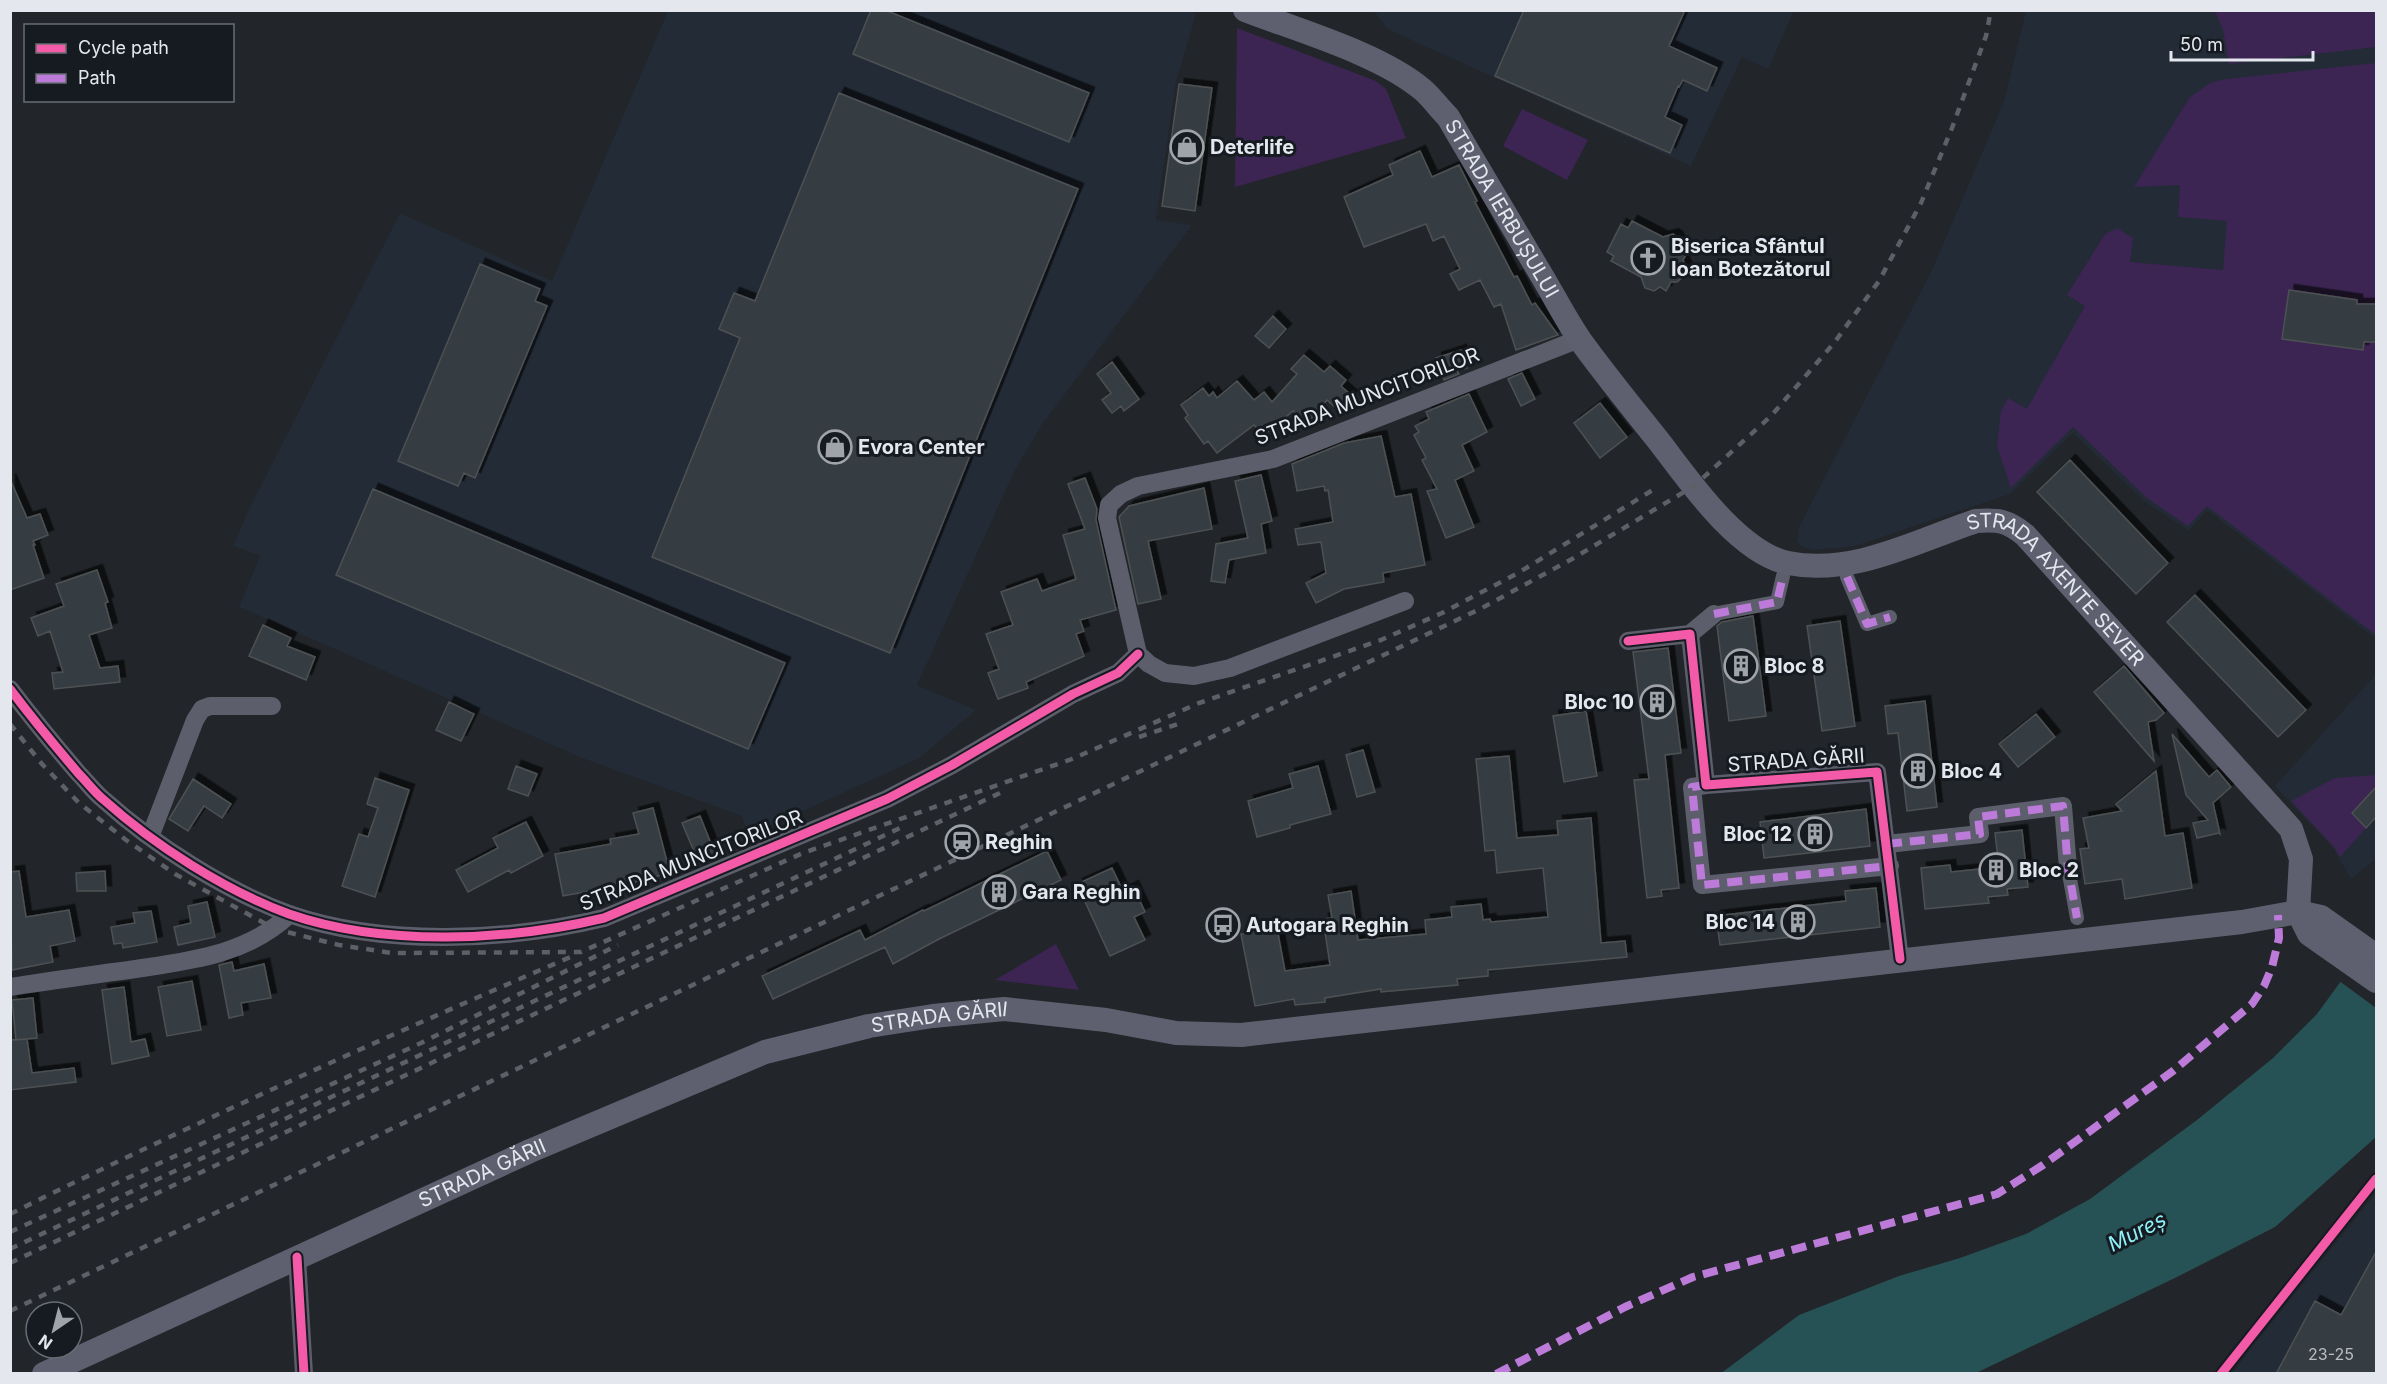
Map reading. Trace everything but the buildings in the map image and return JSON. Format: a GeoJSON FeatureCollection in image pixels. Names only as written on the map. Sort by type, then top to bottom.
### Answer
{"type":"FeatureCollection","features":[{"type":"Feature","properties":{"kind":"main road","name":"STRADA IERBUȘULUI"},"geometry":{"type":"LineString","coordinates":[[1245,10],[1359,54],[1401,75],[1423,90],[1448,117],[1579,339],[1694,486]]}},
{"type":"Feature","properties":{"kind":"main road","name":"STRADA AXENTE SEVER"},"geometry":{"type":"LineString","coordinates":[[1694,486],[1743,540],[1786,563],[1812,566],[1862,561],[1976,521],[1993,520],[2012,524],[2025,535],[2290,829],[2301,859],[2310,921]]}},
{"type":"Feature","properties":{"kind":"main road"},"geometry":{"type":"LineString","coordinates":[[2310,921],[2376,956]]}},
{"type":"Feature","properties":{"kind":"main road"},"geometry":{"type":"LineString","coordinates":[[2310,921],[2376,981]]}},
{"type":"Feature","properties":{"kind":"main road","name":"STRADA GĂRII"},"geometry":{"type":"LineString","coordinates":[[44,1374],[530,1151],[765,1052],[869,1026],[933,1016],[1004,1009],[1106,1020],[1176,1032],[1241,1035],[2242,922],[2310,921]]}},
{"type":"Feature","properties":{"kind":"street","name":"STRADA MUNCITORILOR"},"geometry":{"type":"LineString","coordinates":[[10,689],[47,738],[102,799],[150,837],[197,867],[253,898],[290,914],[344,927],[418,938],[494,935],[560,928],[604,918],[887,799],[952,765],[1073,694],[1118,673],[1138,654],[1107,518],[1109,506],[1121,494],[1138,486],[1273,459],[1579,339]]}},
{"type":"Feature","properties":{"kind":"street"},"geometry":{"type":"LineString","coordinates":[[1628,641],[1690,634],[1714,614],[1777,602],[1783,576]]}},
{"type":"Feature","properties":{"kind":"street"},"geometry":{"type":"LineString","coordinates":[[1847,577],[1867,624],[1890,617]]}},
{"type":"Feature","properties":{"kind":"street"},"geometry":{"type":"LineString","coordinates":[[1138,654],[1149,664],[1165,673],[1194,676],[1230,668],[1405,601]]}},
{"type":"Feature","properties":{"kind":"street","name":"STRADA GĂRII"},"geometry":{"type":"LineString","coordinates":[[1690,634],[1706,785]]}},
{"type":"Feature","properties":{"kind":"street"},"geometry":{"type":"LineString","coordinates":[[150,837],[195,720],[202,709],[210,706],[272,706]]}},
{"type":"Feature","properties":{"kind":"street","name":"STRADA GĂRII"},"geometry":{"type":"LineString","coordinates":[[1890,866],[1702,885],[1692,787],[1878,772],[1890,866],[1900,959]]}},
{"type":"Feature","properties":{"kind":"street"},"geometry":{"type":"LineString","coordinates":[[1887,844],[1980,834],[1978,817],[2063,806],[2068,868],[2077,918]]}},
{"type":"Feature","properties":{"kind":"street"},"geometry":{"type":"LineString","coordinates":[[10,987],[202,959],[240,947],[258,938],[275,929],[290,914]]}},
{"type":"Feature","properties":{"kind":"street"},"geometry":{"type":"LineString","coordinates":[[297,1257],[304,1374]]}},
{"type":"Feature","properties":{"kind":"shaded area"},"geometry":{"type":"Polygon","coordinates":[[[1188,10],[1196,14],[1176,82],[1156,220],[1192,225],[1043,423],[1014,472],[917,685],[976,710],[920,758],[748,836],[742,816],[582,758],[239,607],[260,556],[233,546],[249,509],[400,213],[552,281],[668,11],[1188,10]]]}},
{"type":"Feature","properties":{"kind":"shaded area"},"geometry":{"type":"Polygon","coordinates":[[[1374,11],[1794,11],[1768,69],[1742,57],[1691,166],[1387,29],[1374,11]]]}},
{"type":"Feature","properties":{"kind":"shaded area"},"geometry":{"type":"Polygon","coordinates":[[[2026,11],[2376,11],[2376,639],[2207,510],[2189,531],[2144,501],[2073,433],[2010,494],[1855,546],[1814,550],[1802,547],[1797,541],[1799,527],[1933,268],[2004,101],[2026,11]]]}},
{"type":"Feature","properties":{"kind":"shaded area"},"geometry":{"type":"Polygon","coordinates":[[[2215,11],[2376,11],[2376,47],[2229,64],[2223,30],[2215,11]]]}},
{"type":"Feature","properties":{"kind":"shaded area"},"geometry":{"type":"Polygon","coordinates":[[[1237,28],[1376,81],[1386,89],[1406,138],[1235,187],[1237,28]]]}},
{"type":"Feature","properties":{"kind":"shaded area"},"geometry":{"type":"Polygon","coordinates":[[[2376,63],[2376,635],[2207,506],[2188,526],[2147,498],[2073,427],[2011,488],[1997,446],[2001,411],[2008,398],[2027,409],[2085,306],[2067,295],[2105,234],[2117,228],[2133,238],[2130,262],[2223,270],[2227,221],[2178,217],[2180,185],[2134,187],[2190,97],[2210,83],[2226,79],[2376,63]]]}},
{"type":"Feature","properties":{"kind":"shaded area"},"geometry":{"type":"Polygon","coordinates":[[[1522,109],[1588,140],[1567,180],[1503,146],[1522,109]]]}},
{"type":"Feature","properties":{"kind":"shaded area"},"geometry":{"type":"Polygon","coordinates":[[[2376,674],[2376,859],[2351,879],[2333,848],[2275,786],[2376,674]]]}},
{"type":"Feature","properties":{"kind":"shaded area"},"geometry":{"type":"Polygon","coordinates":[[[2376,775],[2376,800],[2369,794],[2351,813],[2366,828],[2340,857],[2334,847],[2291,801],[2335,778],[2376,775]]]}},
{"type":"Feature","properties":{"kind":"shaded area"},"geometry":{"type":"Polygon","coordinates":[[[1056,944],[1079,990],[995,980],[1056,944]]]}},
{"type":"Feature","properties":{"kind":"shaded area"},"geometry":{"type":"Polygon","coordinates":[[[2376,1193],[2376,1373],[2232,1374],[2252,1347],[2376,1193]]]}},
{"type":"Feature","properties":{"kind":"water","name":"Mureș"},"geometry":{"type":"Polygon","coordinates":[[[2376,933],[2376,1137],[2275,1227],[2175,1278],[1976,1373],[1720,1374],[1799,1315],[1899,1276],[1960,1258],[2026,1234],[2090,1199],[2197,1120],[2273,1058],[2317,1014],[2376,933]]]}},
{"type":"Feature","properties":{"kind":"pier"},"geometry":{"type":"Polygon","coordinates":[[[2376,930],[2376,1008],[2338,980],[2376,930]]]}},
{"type":"Feature","properties":{"kind":"railway"},"geometry":{"type":"LineString","coordinates":[[10,1311],[1482,608],[1572,559],[1694,486],[1771,416],[1834,343],[1879,281],[1921,203],[1952,128],[1986,36],[1991,10]]}},
{"type":"Feature","properties":{"kind":"railway"},"geometry":{"type":"LineString","coordinates":[[10,724],[42,764],[79,803],[126,840],[175,874],[275,929],[339,945],[392,953],[581,952],[803,853],[1072,759],[1199,703],[1381,640],[1442,613],[1518,573],[1656,488]]}},
{"type":"Feature","properties":{"kind":"railway"},"geometry":{"type":"LineString","coordinates":[[1139,737],[1181,723]]}},
{"type":"Feature","properties":{"kind":"railway"},"geometry":{"type":"LineString","coordinates":[[10,1263],[1000,793]]}},
{"type":"Feature","properties":{"kind":"railway"},"geometry":{"type":"LineString","coordinates":[[10,1249],[900,828]]}},
{"type":"Feature","properties":{"kind":"railway"},"geometry":{"type":"LineString","coordinates":[[10,1232],[421,1043],[618,945]]}},
{"type":"Feature","properties":{"kind":"railway"},"geometry":{"type":"LineString","coordinates":[[10,1214],[291,1081],[575,955]]}},
{"type":"Feature","properties":{"kind":"marked path"},"geometry":{"type":"LineString","coordinates":[[1714,614],[1777,602],[1783,576]]}},
{"type":"Feature","properties":{"kind":"marked path"},"geometry":{"type":"LineString","coordinates":[[1847,577],[1867,624],[1890,617]]}},
{"type":"Feature","properties":{"kind":"marked path"},"geometry":{"type":"LineString","coordinates":[[1706,785],[1692,787],[1702,885],[1890,866]]}},
{"type":"Feature","properties":{"kind":"marked path"},"geometry":{"type":"LineString","coordinates":[[1887,844],[1980,834],[1978,817],[2063,806],[2068,868],[2077,918]]}},
{"type":"Feature","properties":{"kind":"marked path"},"geometry":{"type":"LineString","coordinates":[[1496,1374],[1625,1307],[1693,1277],[1997,1194],[2043,1165],[2173,1071],[2252,1004],[2264,986],[2272,967],[2279,938],[2278,915]]}},
{"type":"Feature","properties":{"kind":"cycle path"},"geometry":{"type":"LineString","coordinates":[[1628,641],[1690,634],[1706,785],[1877,772],[1900,959]]}},
{"type":"Feature","properties":{"kind":"cycle path"},"geometry":{"type":"LineString","coordinates":[[10,689],[61,753],[101,797],[168,850],[241,893],[289,914],[326,925],[365,932],[405,936],[487,936],[528,932],[604,918],[887,799],[952,765],[1073,694],[1118,673],[1138,654]]}},
{"type":"Feature","properties":{"kind":"cycle path"},"geometry":{"type":"LineString","coordinates":[[2221,1374],[2376,1179]]}},
{"type":"Feature","properties":{"kind":"cycle path"},"geometry":{"type":"LineString","coordinates":[[297,1257],[304,1374]]}},
{"type":"Feature","properties":{"kind":"place","name":"Deterlife"},"geometry":{"type":"Point","coordinates":[1187,147]}},
{"type":"Feature","properties":{"kind":"place","name":"Biserica Sfântul Ioan Botezătorul"},"geometry":{"type":"Point","coordinates":[1648,258]}},
{"type":"Feature","properties":{"kind":"place","name":"Evora Center"},"geometry":{"type":"Point","coordinates":[835,447]}},
{"type":"Feature","properties":{"kind":"place","name":"Bloc 8"},"geometry":{"type":"Point","coordinates":[1741,666]}},
{"type":"Feature","properties":{"kind":"place","name":"Bloc 10"},"geometry":{"type":"Point","coordinates":[1657,702]}},
{"type":"Feature","properties":{"kind":"place","name":"Bloc 4"},"geometry":{"type":"Point","coordinates":[1918,771]}},
{"type":"Feature","properties":{"kind":"place","name":"Bloc 12"},"geometry":{"type":"Point","coordinates":[1815,834]}},
{"type":"Feature","properties":{"kind":"place","name":"Reghin"},"geometry":{"type":"Point","coordinates":[962,842]}},
{"type":"Feature","properties":{"kind":"place","name":"Bloc 2"},"geometry":{"type":"Point","coordinates":[1996,870]}},
{"type":"Feature","properties":{"kind":"place","name":"Gara Reghin"},"geometry":{"type":"Point","coordinates":[999,892]}},
{"type":"Feature","properties":{"kind":"place","name":"Bloc 14"},"geometry":{"type":"Point","coordinates":[1798,922]}},
{"type":"Feature","properties":{"kind":"place","name":"Autogara Reghin"},"geometry":{"type":"Point","coordinates":[1223,925]}}]}
